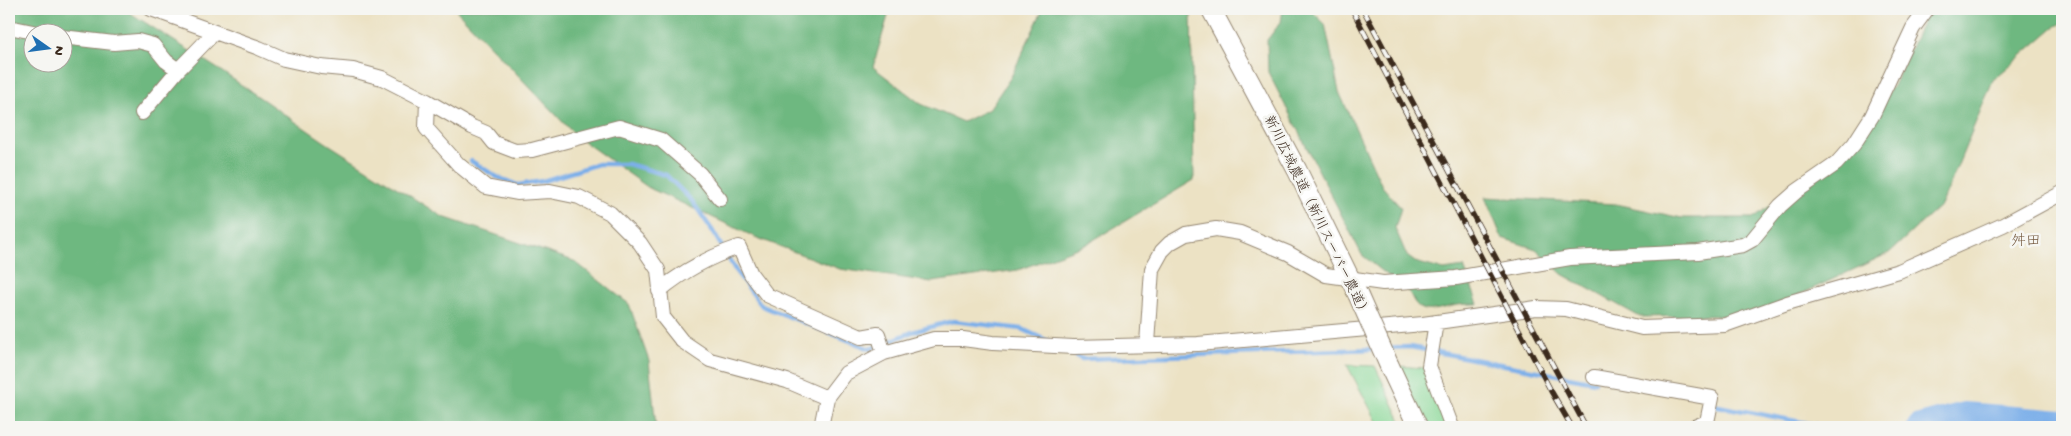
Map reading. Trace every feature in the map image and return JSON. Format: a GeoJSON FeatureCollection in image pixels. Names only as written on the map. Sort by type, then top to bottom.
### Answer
{"type":"FeatureCollection","features":[{"type":"Feature","properties":{"kind":"street"},"geometry":{"type":"LineString","coordinates":[[151,9],[259,48],[284,60],[321,67],[353,70],[382,78],[486,133],[494,143],[515,151],[532,150],[619,127],[661,140],[700,174],[720,199]]}},
{"type":"Feature","properties":{"kind":"street","name":"新川広域農道（新川スーパー農道）"},"geometry":{"type":"LineString","coordinates":[[1211,9],[1297,170],[1354,286],[1418,427]]}},
{"type":"Feature","properties":{"kind":"street"},"geometry":{"type":"LineString","coordinates":[[1147,344],[1152,269],[1162,251],[1170,242],[1186,234],[1216,229],[1240,233],[1288,253],[1326,275],[1354,286],[1456,278],[1570,258],[1698,252],[1742,245],[1752,240],[1780,206],[1797,191],[1836,164],[1854,144],[1872,116],[1914,28],[1927,9]]}},
{"type":"Feature","properties":{"kind":"street"},"geometry":{"type":"LineString","coordinates":[[9,27],[22,30]]}},
{"type":"Feature","properties":{"kind":"street"},"geometry":{"type":"LineString","coordinates":[[142,113],[178,70],[215,32]]}},
{"type":"Feature","properties":{"kind":"street"},"geometry":{"type":"LineString","coordinates":[[72,38],[114,43],[138,41],[153,45],[166,61],[178,70]]}},
{"type":"Feature","properties":{"kind":"street"},"geometry":{"type":"LineString","coordinates":[[426,100],[426,128],[459,165],[486,188],[517,193],[550,191],[579,197],[610,213],[640,243],[658,270],[663,317],[682,341],[710,360],[787,381],[827,398]]}},
{"type":"Feature","properties":{"kind":"street"},"geometry":{"type":"LineString","coordinates":[[822,427],[827,398],[846,373],[884,352],[934,339],[963,339],[993,343],[1074,347],[1198,344],[1436,322],[1536,308],[1566,309],[1642,328],[1725,325],[1787,303],[1899,271],[2003,225],[2062,192]]}},
{"type":"Feature","properties":{"kind":"street"},"geometry":{"type":"LineString","coordinates":[[659,292],[676,277],[716,255],[739,247],[752,274],[767,295],[861,337],[878,335],[884,352]]}},
{"type":"Feature","properties":{"kind":"street"},"geometry":{"type":"LineString","coordinates":[[1436,322],[1429,366],[1452,427]]}},
{"type":"Feature","properties":{"kind":"street"},"geometry":{"type":"LineString","coordinates":[[1594,377],[1712,398],[1706,422],[1694,427]]}},
{"type":"Feature","properties":{"kind":"green space"},"geometry":{"type":"Polygon","coordinates":[[[9,9],[124,9],[218,69],[325,142],[443,217],[574,261],[629,304],[649,361],[656,427],[9,427],[9,9]]]}},
{"type":"Feature","properties":{"kind":"green space"},"geometry":{"type":"Polygon","coordinates":[[[455,9],[890,9],[873,67],[921,104],[963,122],[989,109],[1011,77],[1043,9],[1191,9],[1194,180],[1085,245],[1018,270],[932,282],[840,269],[755,237],[649,188],[576,136],[455,9]]]}},
{"type":"Feature","properties":{"kind":"green space"},"geometry":{"type":"Polygon","coordinates":[[[1283,9],[1310,9],[1325,24],[1339,92],[1382,186],[1401,208],[1395,228],[1407,256],[1415,262],[1444,270],[1464,267],[1478,304],[1460,305],[1436,310],[1419,307],[1410,293],[1362,255],[1268,72],[1267,40],[1281,22],[1283,9]]]}},
{"type":"Feature","properties":{"kind":"green space"},"geometry":{"type":"Polygon","coordinates":[[[1929,9],[2062,9],[2062,23],[2053,28],[1993,80],[1942,204],[1889,253],[1756,315],[1640,317],[1562,274],[1536,249],[1502,238],[1485,197],[1616,204],[1682,218],[1753,218],[1822,170],[1893,86],[1929,9]]]}},
{"type":"Feature","properties":{"kind":"green space"},"geometry":{"type":"Polygon","coordinates":[[[1347,365],[1375,366],[1404,427],[1380,427],[1347,365]]]}},
{"type":"Feature","properties":{"kind":"green space"},"geometry":{"type":"Polygon","coordinates":[[[1399,366],[1424,368],[1446,427],[1426,427],[1399,366]]]}},
{"type":"Feature","properties":{"kind":"waterway"},"geometry":{"type":"LineString","coordinates":[[471,161],[497,177],[518,185],[543,181],[598,164],[628,164],[666,175],[692,201],[712,230],[737,273],[762,306],[870,349],[912,332],[953,321],[1022,329],[1048,341]]}},
{"type":"Feature","properties":{"kind":"waterway"},"geometry":{"type":"LineString","coordinates":[[1386,348],[1410,347],[1595,382]]}},
{"type":"Feature","properties":{"kind":"waterway"},"geometry":{"type":"LineString","coordinates":[[1071,352],[1082,359],[1376,349]]}},
{"type":"Feature","properties":{"kind":"waterway"},"geometry":{"type":"LineString","coordinates":[[1713,405],[1827,427]]}},
{"type":"Feature","properties":{"kind":"waterway"},"geometry":{"type":"LineString","coordinates":[[1920,427],[1964,415],[2062,423]]}},
{"type":"Feature","properties":{"kind":"railway"},"geometry":{"type":"LineString","coordinates":[[1352,9],[1551,391],[1572,427]]}},
{"type":"Feature","properties":{"kind":"railway"},"geometry":{"type":"LineString","coordinates":[[1363,9],[1586,427]]}},
{"type":"Feature","properties":{"kind":"district","name":"舛田"},"geometry":{"type":"Point","coordinates":[2026,240]}}]}
